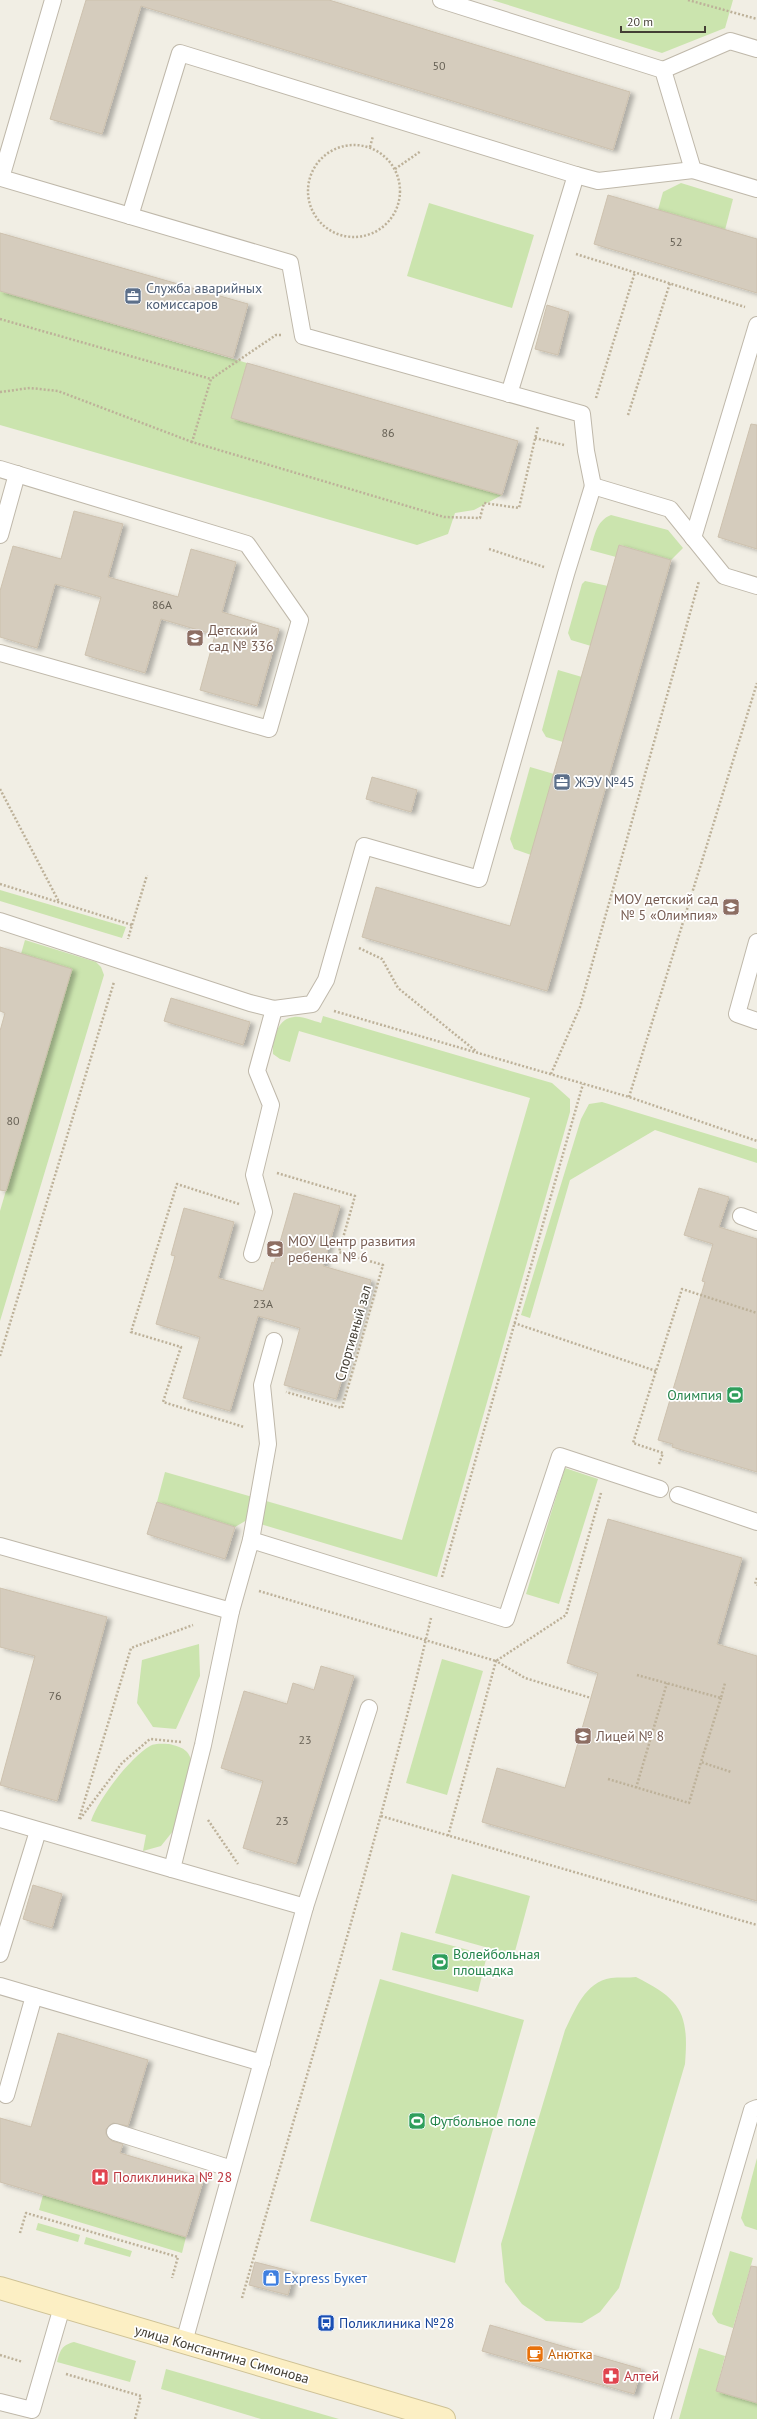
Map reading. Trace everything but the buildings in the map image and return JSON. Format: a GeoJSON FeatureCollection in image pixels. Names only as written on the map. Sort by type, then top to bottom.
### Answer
{"type":"FeatureCollection","features":[{"type":"Feature","properties":{"kind":"main road","name":"улица Константина Симонова"},"geometry":{"type":"LineString","coordinates":[[0,2288],[444,2419]]}},
{"type":"Feature","properties":{"kind":"lane"},"geometry":{"type":"LineString","coordinates":[[0,921],[120,962],[274,1009],[312,1004],[326,980],[364,846],[479,879],[566,574],[593,486],[582,414],[303,336],[290,263],[1,178],[53,0]]}},
{"type":"Feature","properties":{"kind":"lane"},"geometry":{"type":"LineString","coordinates":[[440,0],[663,70],[730,41],[757,49]]}},
{"type":"Feature","properties":{"kind":"lane"},"geometry":{"type":"LineString","coordinates":[[130,216],[180,53],[598,181],[693,170],[757,189]]}},
{"type":"Feature","properties":{"kind":"lane"},"geometry":{"type":"LineString","coordinates":[[663,70],[693,170]]}},
{"type":"Feature","properties":{"kind":"lane"},"geometry":{"type":"LineString","coordinates":[[509,394],[576,175]]}},
{"type":"Feature","properties":{"kind":"lane"},"geometry":{"type":"LineString","coordinates":[[693,538],[757,325]]}},
{"type":"Feature","properties":{"kind":"lane"},"geometry":{"type":"LineString","coordinates":[[0,469],[247,544],[300,620],[269,729],[0,653]]}},
{"type":"Feature","properties":{"kind":"lane"},"geometry":{"type":"LineString","coordinates":[[0,535],[17,474]]}},
{"type":"Feature","properties":{"kind":"lane"},"geometry":{"type":"LineString","coordinates":[[593,486],[670,509],[724,576],[757,586]]}},
{"type":"Feature","properties":{"kind":"lane"},"geometry":{"type":"LineString","coordinates":[[757,942],[737,1014],[757,1021]]}},
{"type":"Feature","properties":{"kind":"lane"},"geometry":{"type":"LineString","coordinates":[[252,1254],[264,1212],[254,1175],[271,1105],[257,1071],[274,1009]]}},
{"type":"Feature","properties":{"kind":"lane"},"geometry":{"type":"LineString","coordinates":[[741,1216],[757,1222]]}},
{"type":"Feature","properties":{"kind":"lane"},"geometry":{"type":"LineString","coordinates":[[172,1869],[203,1745],[231,1611],[251,1540],[268,1444],[262,1384],[274,1341]]}},
{"type":"Feature","properties":{"kind":"lane"},"geometry":{"type":"LineString","coordinates":[[251,1540],[436,1596],[506,1619],[560,1456],[656,1488]]}},
{"type":"Feature","properties":{"kind":"lane"},"geometry":{"type":"LineString","coordinates":[[678,1495],[757,1522]]}},
{"type":"Feature","properties":{"kind":"lane"},"geometry":{"type":"LineString","coordinates":[[0,1546],[231,1611]]}},
{"type":"Feature","properties":{"kind":"lane"},"geometry":{"type":"LineString","coordinates":[[184,2342],[305,1907],[369,1708]]}},
{"type":"Feature","properties":{"kind":"lane"},"geometry":{"type":"LineString","coordinates":[[0,1819],[305,1907]]}},
{"type":"Feature","properties":{"kind":"lane"},"geometry":{"type":"LineString","coordinates":[[0,1954],[38,1831]]}},
{"type":"Feature","properties":{"kind":"lane"},"geometry":{"type":"LineString","coordinates":[[0,1986],[262,2063]]}},
{"type":"Feature","properties":{"kind":"lane"},"geometry":{"type":"LineString","coordinates":[[6,2095],[34,1996]]}},
{"type":"Feature","properties":{"kind":"lane"},"geometry":{"type":"LineString","coordinates":[[662,2419],[752,2110],[757,2108]]}},
{"type":"Feature","properties":{"kind":"lane"},"geometry":{"type":"LineString","coordinates":[[115,2132],[232,2169]]}},
{"type":"Feature","properties":{"kind":"lane"},"geometry":{"type":"LineString","coordinates":[[0,2402],[32,2410],[62,2306]]}},
{"type":"Feature","properties":{"kind":"path"},"geometry":{"type":"LineString","coordinates":[[688,0],[757,20]]}},
{"type":"Feature","properties":{"kind":"path"},"geometry":{"type":"LineString","coordinates":[[356,144],[370,146],[385,156],[395,168],[400,182],[400,197],[396,211],[388,223],[376,231],[363,236],[348,237],[334,232],[322,224],[313,213],[308,197],[309,181],[315,166],[326,154],[339,147],[356,144]]}},
{"type":"Feature","properties":{"kind":"path"},"geometry":{"type":"LineString","coordinates":[[554,247],[750,308]]}},
{"type":"Feature","properties":{"kind":"path"},"geometry":{"type":"LineString","coordinates":[[595,402],[635,272]]}},
{"type":"Feature","properties":{"kind":"path"},"geometry":{"type":"LineString","coordinates":[[628,415],[670,283]]}},
{"type":"Feature","properties":{"kind":"path"},"geometry":{"type":"LineString","coordinates":[[0,320],[211,379]]}},
{"type":"Feature","properties":{"kind":"path"},"geometry":{"type":"LineString","coordinates":[[192,442],[211,379],[276,335],[303,336]]}},
{"type":"Feature","properties":{"kind":"path"},"geometry":{"type":"LineString","coordinates":[[0,392],[30,388],[58,391],[192,442],[444,517],[480,518],[484,503],[518,508],[545,404]]}},
{"type":"Feature","properties":{"kind":"path"},"geometry":{"type":"LineString","coordinates":[[489,549],[566,574]]}},
{"type":"Feature","properties":{"kind":"path"},"geometry":{"type":"LineString","coordinates":[[551,1074],[580,1007],[700,584]]}},
{"type":"Feature","properties":{"kind":"path"},"geometry":{"type":"LineString","coordinates":[[629,1097],[757,683]]}},
{"type":"Feature","properties":{"kind":"path"},"geometry":{"type":"LineString","coordinates":[[0,789],[59,902]]}},
{"type":"Feature","properties":{"kind":"path"},"geometry":{"type":"LineString","coordinates":[[0,1356],[147,875]]}},
{"type":"Feature","properties":{"kind":"path"},"geometry":{"type":"LineString","coordinates":[[0,884],[132,925]]}},
{"type":"Feature","properties":{"kind":"path"},"geometry":{"type":"LineString","coordinates":[[341,929],[358,948],[382,959],[398,988],[478,1053]]}},
{"type":"Feature","properties":{"kind":"path"},"geometry":{"type":"LineString","coordinates":[[312,1004],[629,1097],[757,1141]]}},
{"type":"Feature","properties":{"kind":"path"},"geometry":{"type":"LineString","coordinates":[[242,2298],[381,1816],[406,1722],[436,1596],[583,1084]]}},
{"type":"Feature","properties":{"kind":"path","name":"Спортивный зал"},"geometry":{"type":"LineString","coordinates":[[262,1384],[342,1408],[383,1265],[339,1252],[355,1196],[275,1173],[264,1212]]}},
{"type":"Feature","properties":{"kind":"path"},"geometry":{"type":"LineString","coordinates":[[264,1212],[177,1184],[131,1332],[181,1347],[163,1402],[267,1434]]}},
{"type":"Feature","properties":{"kind":"path"},"geometry":{"type":"LineString","coordinates":[[656,1488],[663,1453],[633,1443],[682,1289],[757,1313]]}},
{"type":"Feature","properties":{"kind":"path"},"geometry":{"type":"LineString","coordinates":[[514,1323],[656,1370]]}},
{"type":"Feature","properties":{"kind":"path"},"geometry":{"type":"LineString","coordinates":[[757,1578],[755,1584],[757,1585]]}},
{"type":"Feature","properties":{"kind":"path"},"geometry":{"type":"LineString","coordinates":[[203,1745],[150,1738],[122,1763],[78,1821],[131,1648],[231,1611]]}},
{"type":"Feature","properties":{"kind":"path"},"geometry":{"type":"LineString","coordinates":[[448,1836],[496,1661],[525,1678],[591,1698]]}},
{"type":"Feature","properties":{"kind":"path"},"geometry":{"type":"LineString","coordinates":[[638,1675],[721,1698]]}},
{"type":"Feature","properties":{"kind":"path"},"geometry":{"type":"LineString","coordinates":[[636,1788],[667,1683]]}},
{"type":"Feature","properties":{"kind":"path"},"geometry":{"type":"LineString","coordinates":[[608,1779],[689,1803],[725,1683]]}},
{"type":"Feature","properties":{"kind":"path"},"geometry":{"type":"LineString","coordinates":[[701,1762],[730,1772]]}},
{"type":"Feature","properties":{"kind":"path"},"geometry":{"type":"LineString","coordinates":[[190,1794],[259,1894]]}},
{"type":"Feature","properties":{"kind":"path"},"geometry":{"type":"LineString","coordinates":[[381,1816],[757,1925]]}},
{"type":"Feature","properties":{"kind":"path"},"geometry":{"type":"LineString","coordinates":[[20,2234],[26,2213],[178,2257],[172,2278]]}},
{"type":"Feature","properties":{"kind":"path"},"geometry":{"type":"LineString","coordinates":[[0,2355],[141,2396],[135,2419]]}},
{"type":"Feature","properties":{"kind":"green space"},"geometry":{"type":"Polygon","coordinates":[[[492,0],[733,0],[725,28],[662,53],[492,0]]]}},
{"type":"Feature","properties":{"kind":"green space"},"geometry":{"type":"Polygon","coordinates":[[[681,183],[733,199],[725,230],[658,210],[663,192],[681,183]]]}},
{"type":"Feature","properties":{"kind":"green space"},"geometry":{"type":"Polygon","coordinates":[[[429,203],[534,235],[512,308],[407,276],[429,203]]]}},
{"type":"Feature","properties":{"kind":"green space"},"geometry":{"type":"Polygon","coordinates":[[[0,291],[247,363],[232,418],[502,495],[474,510],[455,513],[448,534],[417,545],[0,425],[0,291]]]}},
{"type":"Feature","properties":{"kind":"green space"},"geometry":{"type":"Polygon","coordinates":[[[611,515],[668,530],[683,548],[671,560],[620,545],[616,557],[590,550],[599,525],[611,515]]]}},
{"type":"Feature","properties":{"kind":"green space"},"geometry":{"type":"Polygon","coordinates":[[[585,581],[608,586],[591,646],[571,640],[568,633],[582,584],[585,581]]]}},
{"type":"Feature","properties":{"kind":"green space"},"geometry":{"type":"Polygon","coordinates":[[[558,670],[582,677],[563,742],[546,737],[542,730],[558,670]]]}},
{"type":"Feature","properties":{"kind":"green space"},"geometry":{"type":"Polygon","coordinates":[[[530,767],[554,774],[531,855],[514,849],[510,839],[530,767]]]}},
{"type":"Feature","properties":{"kind":"green space"},"geometry":{"type":"Polygon","coordinates":[[[0,890],[126,927],[122,938],[0,901],[0,890]]]}},
{"type":"Feature","properties":{"kind":"green space"},"geometry":{"type":"Polygon","coordinates":[[[25,940],[96,962],[101,967],[104,975],[0,1321],[0,1211],[71,969],[21,954],[25,940]]]}},
{"type":"Feature","properties":{"kind":"green space"},"geometry":{"type":"Polygon","coordinates":[[[323,1016],[552,1083],[570,1099],[570,1112],[437,1577],[247,1520],[235,1527],[157,1502],[165,1472],[402,1540],[530,1098],[299,1031],[290,1062],[280,1059],[273,1054],[273,1043],[277,1031],[283,1021],[288,1018],[297,1017],[321,1023],[323,1016]]]}},
{"type":"Feature","properties":{"kind":"green space"},"geometry":{"type":"Polygon","coordinates":[[[602,1102],[757,1149],[757,1163],[655,1130],[570,1180],[530,1318],[521,1315],[581,1119],[589,1104],[602,1102]]]}},
{"type":"Feature","properties":{"kind":"green space"},"geometry":{"type":"Polygon","coordinates":[[[565,1468],[598,1479],[559,1604],[526,1594],[565,1468]]]}},
{"type":"Feature","properties":{"kind":"green space"},"geometry":{"type":"Polygon","coordinates":[[[199,1644],[200,1676],[176,1729],[153,1727],[137,1703],[142,1660],[199,1644]]]}},
{"type":"Feature","properties":{"kind":"green space"},"geometry":{"type":"Polygon","coordinates":[[[442,1659],[483,1671],[447,1795],[406,1783],[442,1659]]]}},
{"type":"Feature","properties":{"kind":"green space"},"geometry":{"type":"Polygon","coordinates":[[[169,1744],[178,1746],[185,1750],[191,1759],[192,1764],[173,1831],[161,1846],[143,1851],[146,1835],[91,1821],[108,1790],[133,1760],[152,1745],[169,1744]]]}},
{"type":"Feature","properties":{"kind":"green space"},"geometry":{"type":"Polygon","coordinates":[[[452,1874],[530,1896],[514,1955],[435,1933],[452,1874]]]}},
{"type":"Feature","properties":{"kind":"green space","name":"Волейбольная площадка"},"geometry":{"type":"Polygon","coordinates":[[[401,1932],[487,1955],[478,1992],[392,1970],[401,1932]]]}},
{"type":"Feature","properties":{"kind":"green space"},"geometry":{"type":"Polygon","coordinates":[[[636,1977],[664,1993],[673,2001],[679,2010],[686,2033],[685,2064],[619,2288],[600,2312],[582,2323],[546,2321],[522,2304],[505,2282],[501,2244],[565,2030],[577,2006],[594,1985],[602,1981],[611,1978],[636,1977]]]}},
{"type":"Feature","properties":{"kind":"green space","name":"Футбольное поле"},"geometry":{"type":"Polygon","coordinates":[[[380,1979],[524,2020],[455,2263],[310,2221],[380,1979]]]}},
{"type":"Feature","properties":{"kind":"green space"},"geometry":{"type":"Polygon","coordinates":[[[757,2158],[757,2230],[745,2226],[741,2218],[757,2158]]]}},
{"type":"Feature","properties":{"kind":"green space"},"geometry":{"type":"Polygon","coordinates":[[[43,2195],[186,2237],[182,2253],[39,2210],[43,2195]]]}},
{"type":"Feature","properties":{"kind":"green space"},"geometry":{"type":"Polygon","coordinates":[[[38,2223],[80,2235],[78,2242],[36,2230],[38,2223]]]}},
{"type":"Feature","properties":{"kind":"green space"},"geometry":{"type":"Polygon","coordinates":[[[86,2237],[132,2251],[130,2257],[84,2244],[86,2237]]]}},
{"type":"Feature","properties":{"kind":"green space"},"geometry":{"type":"Polygon","coordinates":[[[730,2251],[753,2258],[733,2328],[718,2323],[712,2314],[730,2251]]]}},
{"type":"Feature","properties":{"kind":"green space"},"geometry":{"type":"Polygon","coordinates":[[[74,2342],[136,2361],[130,2382],[57,2362],[59,2354],[64,2346],[74,2342]]]}},
{"type":"Feature","properties":{"kind":"green space"},"geometry":{"type":"Polygon","coordinates":[[[699,2348],[725,2356],[716,2391],[757,2403],[757,2419],[679,2419],[699,2348]]]}},
{"type":"Feature","properties":{"kind":"green space"},"geometry":{"type":"Polygon","coordinates":[[[166,2369],[339,2419],[261,2419],[161,2389],[166,2369]]]}},
{"type":"Feature","properties":{"kind":"place","name":"Служба аварийных комиссаров"},"geometry":{"type":"Point","coordinates":[133,296]}},
{"type":"Feature","properties":{"kind":"place","name":"Детский сад № 336"},"geometry":{"type":"Point","coordinates":[195,638]}},
{"type":"Feature","properties":{"kind":"place","name":"ЖЭУ №45"},"geometry":{"type":"Point","coordinates":[562,782]}},
{"type":"Feature","properties":{"kind":"place","name":"МОУ детский сад № 5 «Олимпия»"},"geometry":{"type":"Point","coordinates":[731,907]}},
{"type":"Feature","properties":{"kind":"place","name":"МОУ Центр развития ребенка № 6"},"geometry":{"type":"Point","coordinates":[275,1249]}},
{"type":"Feature","properties":{"kind":"place","name":"Олимпия"},"geometry":{"type":"Point","coordinates":[735,1395]}},
{"type":"Feature","properties":{"kind":"place","name":"Лицей № 8"},"geometry":{"type":"Point","coordinates":[583,1736]}},
{"type":"Feature","properties":{"kind":"place","name":"Волейбольная площадка"},"geometry":{"type":"Point","coordinates":[440,1962]}},
{"type":"Feature","properties":{"kind":"place","name":"Футбольное поле"},"geometry":{"type":"Point","coordinates":[417,2121]}},
{"type":"Feature","properties":{"kind":"place","name":"Поликлиника № 28"},"geometry":{"type":"Point","coordinates":[100,2177]}},
{"type":"Feature","properties":{"kind":"place","name":"Express Букет"},"geometry":{"type":"Point","coordinates":[271,2278]}},
{"type":"Feature","properties":{"kind":"place","name":"Поликлиника №28"},"geometry":{"type":"Point","coordinates":[326,2323]}},
{"type":"Feature","properties":{"kind":"place","name":"Анютка"},"geometry":{"type":"Point","coordinates":[535,2354]}},
{"type":"Feature","properties":{"kind":"place","name":"Алтей"},"geometry":{"type":"Point","coordinates":[611,2376]}}]}
